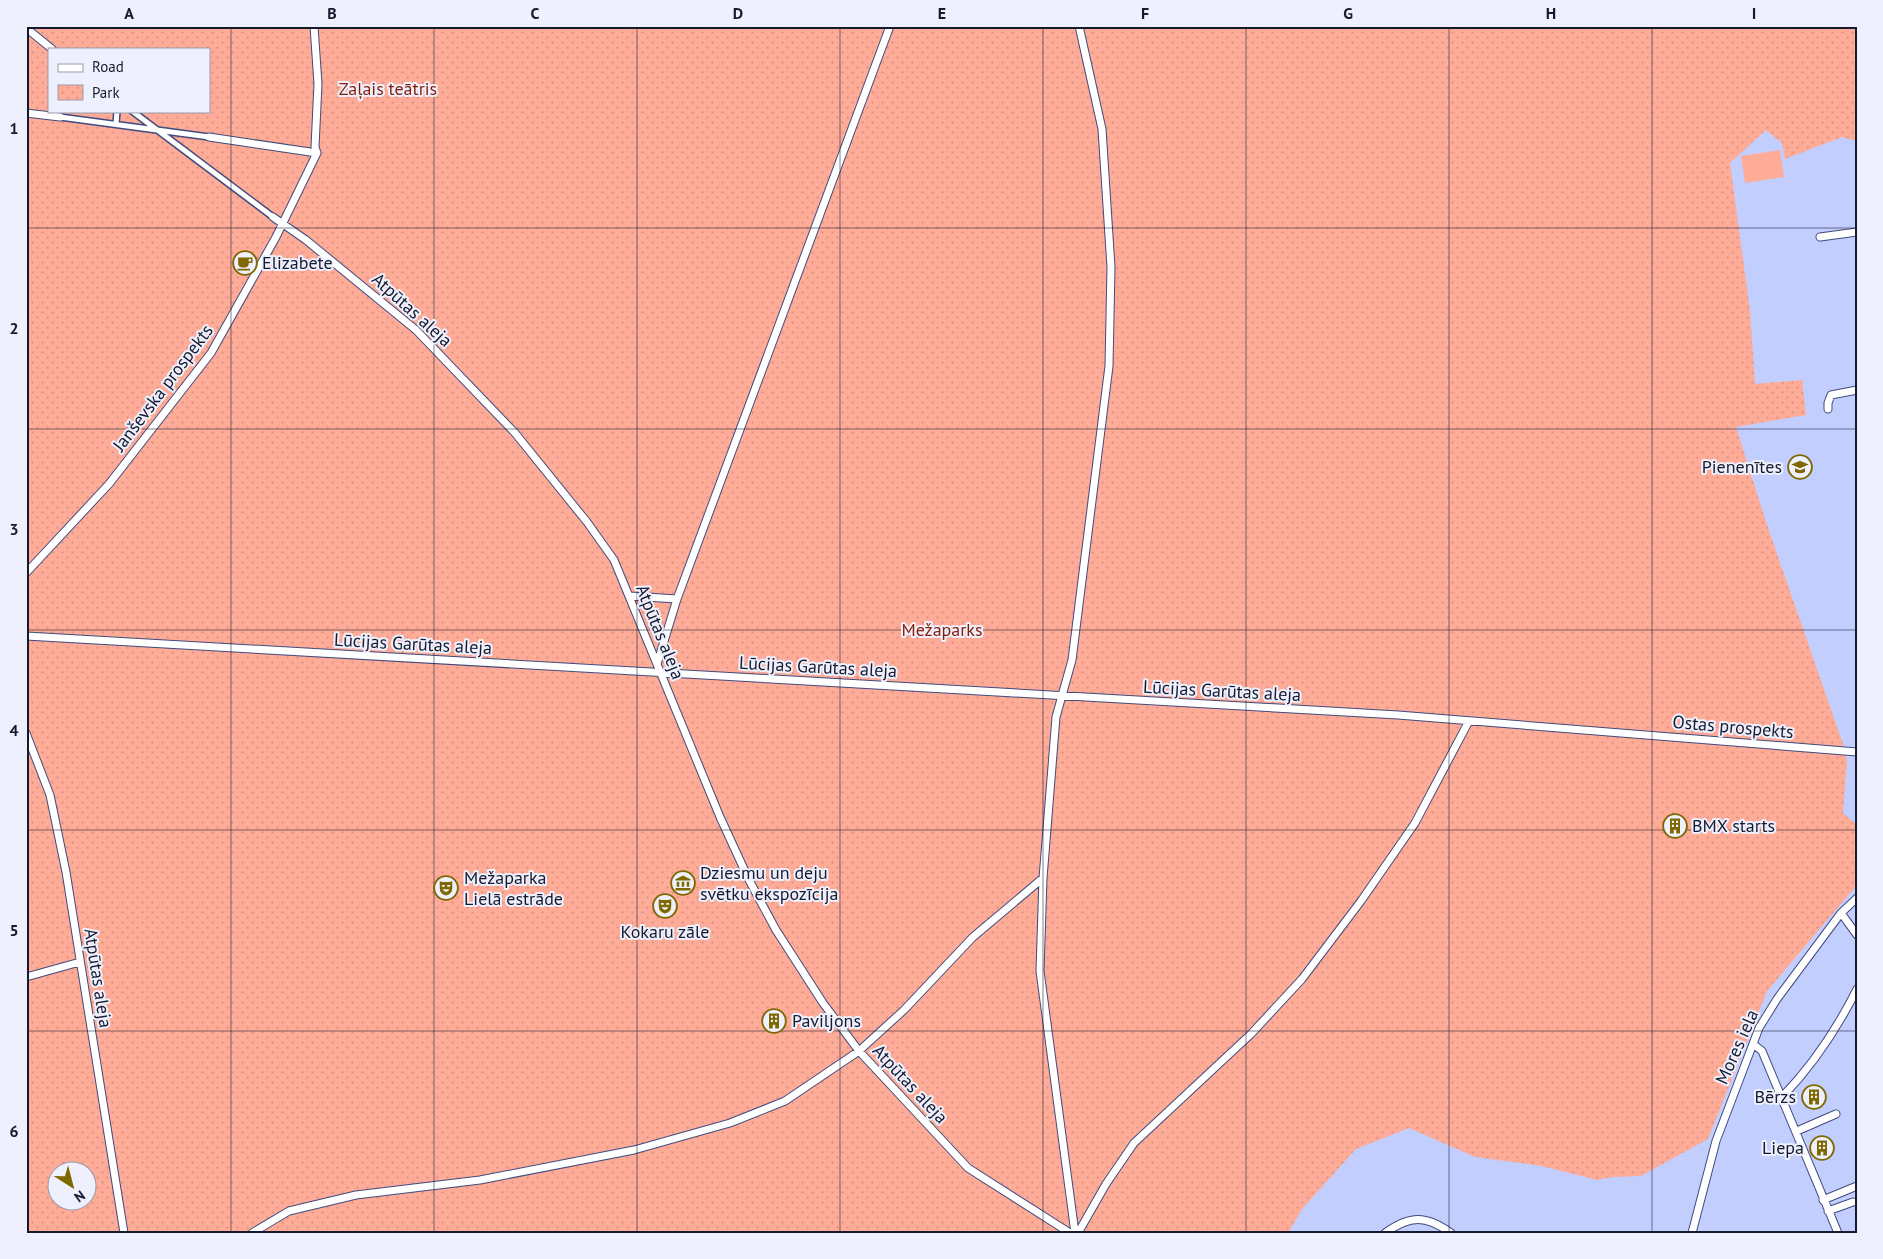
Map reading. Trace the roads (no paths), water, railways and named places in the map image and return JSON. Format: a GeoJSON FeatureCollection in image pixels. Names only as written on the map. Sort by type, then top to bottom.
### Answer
{"type":"FeatureCollection","features":[{"type":"Feature","properties":{"kind":"street"},"geometry":{"type":"LineString","coordinates":[[314,26],[318,84],[314,147],[317,153]]}},
{"type":"Feature","properties":{"kind":"street"},"geometry":{"type":"LineString","coordinates":[[657,664],[677,599],[890,26]]}},
{"type":"Feature","properties":{"kind":"street"},"geometry":{"type":"LineString","coordinates":[[1076,1233],[1040,971],[1043,878],[1056,717],[1072,660],[1109,366],[1110,267],[1102,129],[1079,26]]}},
{"type":"Feature","properties":{"kind":"street"},"geometry":{"type":"LineString","coordinates":[[26,28],[51,48]]}},
{"type":"Feature","properties":{"kind":"street"},"geometry":{"type":"LineString","coordinates":[[116,124],[117,112]]}},
{"type":"Feature","properties":{"kind":"street","name":"Atpūtas aleja"},"geometry":{"type":"LineString","coordinates":[[133,112],[306,240],[416,330],[515,433],[593,529],[614,560],[720,817],[749,880],[776,930],[823,1003],[859,1051],[968,1168],[1070,1233]]}},
{"type":"Feature","properties":{"kind":"street"},"geometry":{"type":"LineString","coordinates":[[26,113],[317,153]]}},
{"type":"Feature","properties":{"kind":"street","name":"Janševska prospekts"},"geometry":{"type":"LineString","coordinates":[[26,573],[109,484],[211,353],[282,224],[317,153]]}},
{"type":"Feature","properties":{"kind":"street"},"geometry":{"type":"LineString","coordinates":[[1820,237],[1857,232]]}},
{"type":"Feature","properties":{"kind":"street"},"geometry":{"type":"LineString","coordinates":[[1828,409],[1828,403],[1832,395],[1857,390]]}},
{"type":"Feature","properties":{"kind":"street"},"geometry":{"type":"LineString","coordinates":[[630,596],[677,599]]}},
{"type":"Feature","properties":{"kind":"street","name":"Lūcijas Garūtas aleja"},"geometry":{"type":"LineString","coordinates":[[26,636],[1469,721],[1607,732]]}},
{"type":"Feature","properties":{"kind":"street"},"geometry":{"type":"LineString","coordinates":[[1076,1233],[1134,1143],[1251,1034],[1302,979],[1361,901],[1415,823],[1469,721]]}},
{"type":"Feature","properties":{"kind":"street","name":"Ostas prospekts"},"geometry":{"type":"LineString","coordinates":[[1607,732],[1857,752]]}},
{"type":"Feature","properties":{"kind":"street","name":"Atpūtas aleja"},"geometry":{"type":"LineString","coordinates":[[26,733],[50,795],[66,872],[124,1233]]}},
{"type":"Feature","properties":{"kind":"street"},"geometry":{"type":"LineString","coordinates":[[252,1233],[289,1211],[350,1196],[406,1191],[497,1177],[634,1150],[686,1137],[730,1123],[785,1100],[859,1051],[904,1010],[973,937],[1043,878]]}},
{"type":"Feature","properties":{"kind":"street","name":"Mores iela"},"geometry":{"type":"LineString","coordinates":[[1692,1233],[1716,1141],[1752,1044],[1765,1016],[1841,913],[1857,898]]}},
{"type":"Feature","properties":{"kind":"street"},"geometry":{"type":"LineString","coordinates":[[1841,913],[1857,935]]}},
{"type":"Feature","properties":{"kind":"street"},"geometry":{"type":"LineString","coordinates":[[26,977],[80,962]]}},
{"type":"Feature","properties":{"kind":"street"},"geometry":{"type":"LineString","coordinates":[[1782,1097],[1807,1071],[1842,1018],[1857,989]]}},
{"type":"Feature","properties":{"kind":"street"},"geometry":{"type":"LineString","coordinates":[[1752,1044],[1762,1051],[1797,1130],[1838,1233]]}},
{"type":"Feature","properties":{"kind":"street"},"geometry":{"type":"LineString","coordinates":[[1797,1130],[1836,1114]]}},
{"type":"Feature","properties":{"kind":"street"},"geometry":{"type":"LineString","coordinates":[[1824,1200],[1857,1186]]}},
{"type":"Feature","properties":{"kind":"street"},"geometry":{"type":"LineString","coordinates":[[1828,1211],[1853,1202]]}},
{"type":"Feature","properties":{"kind":"street"},"geometry":{"type":"LineString","coordinates":[[1385,1233],[1398,1224],[1421,1218],[1434,1222],[1451,1233]]}},
{"type":"Feature","properties":{"kind":"place","name":"Elizabete"},"geometry":{"type":"Point","coordinates":[245,263]}},
{"type":"Feature","properties":{"kind":"place","name":"Pienenītes"},"geometry":{"type":"Point","coordinates":[1800,467]}},
{"type":"Feature","properties":{"kind":"place","name":"BMX starts"},"geometry":{"type":"Point","coordinates":[1675,826]}},
{"type":"Feature","properties":{"kind":"place","name":"Dziesmu un deju svētku ekspozīcija"},"geometry":{"type":"Point","coordinates":[683,883]}},
{"type":"Feature","properties":{"kind":"place","name":"Mežaparka Lielā estrāde"},"geometry":{"type":"Point","coordinates":[446,888]}},
{"type":"Feature","properties":{"kind":"place","name":"Kokaru zāle"},"geometry":{"type":"Point","coordinates":[665,906]}},
{"type":"Feature","properties":{"kind":"place","name":"Paviljons"},"geometry":{"type":"Point","coordinates":[774,1021]}},
{"type":"Feature","properties":{"kind":"place","name":"Bērzs"},"geometry":{"type":"Point","coordinates":[1814,1097]}},
{"type":"Feature","properties":{"kind":"place","name":"Liepa"},"geometry":{"type":"Point","coordinates":[1822,1148]}},
{"type":"Feature","properties":{"kind":"park label","name":"Zaļais teātris"},"geometry":{"type":"Point","coordinates":[388,89]}},
{"type":"Feature","properties":{"kind":"park label","name":"Mežaparks"},"geometry":{"type":"Point","coordinates":[942,630]}}]}
